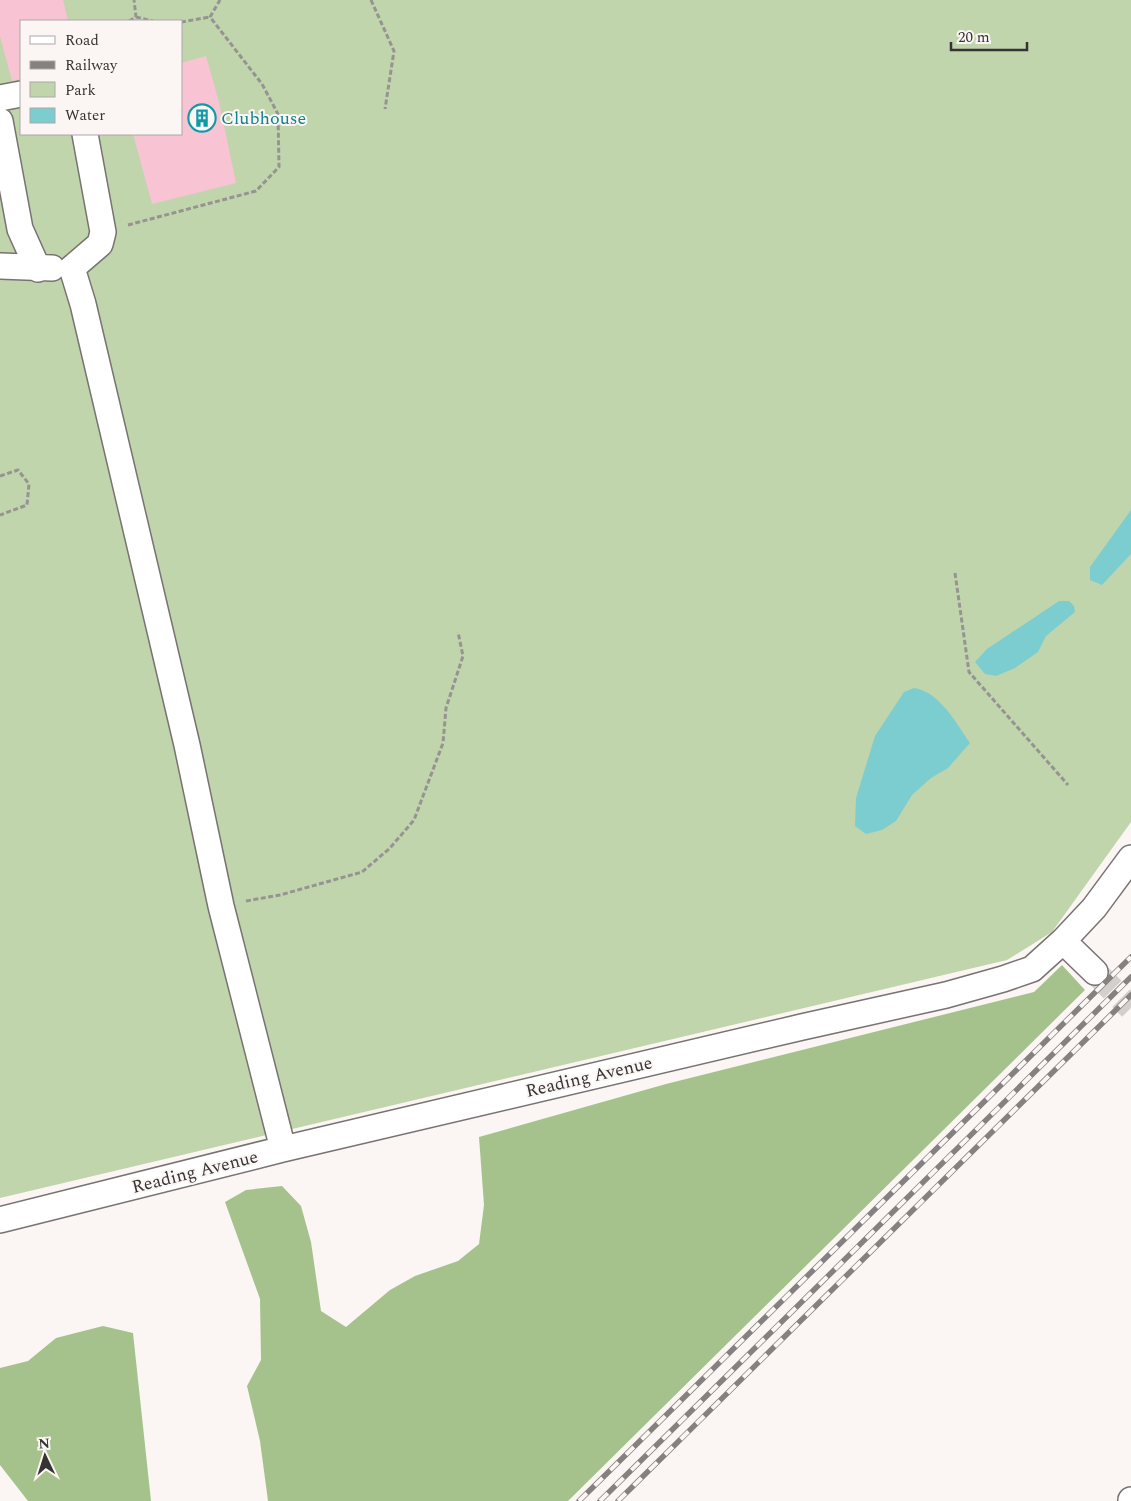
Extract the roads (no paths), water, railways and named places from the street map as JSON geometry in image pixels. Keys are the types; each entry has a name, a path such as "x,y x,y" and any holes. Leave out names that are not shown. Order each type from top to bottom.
{"street":[{"path":"0,98 20,94"},
{"path":"0,121 20,229 38,268"},
{"path":"0,266 72,268 100,244 103,232 85,135"},
{"path":"72,268 83,304 187,745 221,906 283,1149"},
{"name":"Reading Avenue","path":"0,1220 283,1149 946,995 1032,969 1063,941 1094,908 1131,858"},
{"path":"1063,941 1095,972"}],"water":[{"path":"1131,510 1131,554 1102,585 1090,580 1090,567"},
{"path":"1059,601 1069,601 1074,606 1075,612 1046,636 1038,652 1015,668 996,676 985,674 975,662 987,649"},
{"path":"914,688 932,695 953,718 970,743 948,768 931,778 912,795 896,821 882,830 866,834 855,826 856,798 875,736 904,692"}],"tunnel":[{"path":"1095,972 1131,1008"}],"railway":[{"path":"579,1501 1131,957"},
{"path":"600,1501 1131,977"},
{"path":"618,1501 1131,995"}],"place":[{"name":"Clubhouse","path":"202,118"}]}
